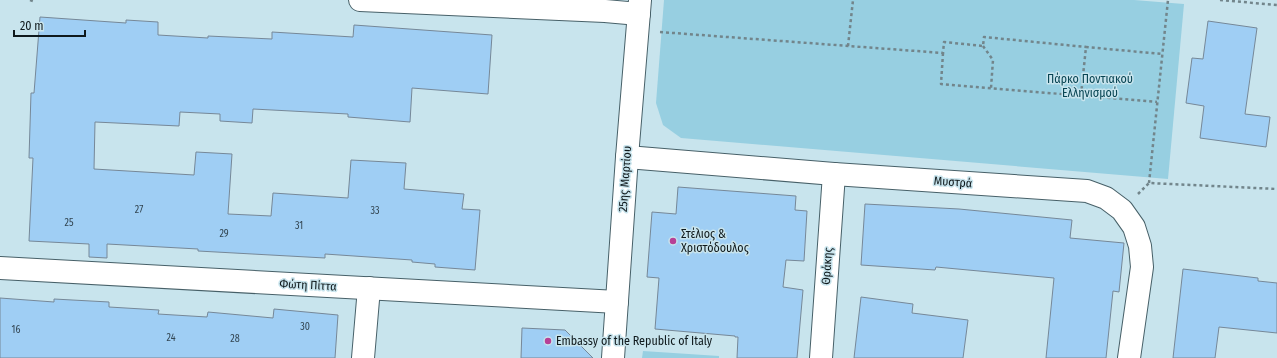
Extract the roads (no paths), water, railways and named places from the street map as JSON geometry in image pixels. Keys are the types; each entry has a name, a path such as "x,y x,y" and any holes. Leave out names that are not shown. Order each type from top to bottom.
{"street":[{"path":"360,0 605,11 639,7"},
{"name":"25ης Μαρτίου","path":"613,358 639,7"},
{"name":"Μυστρά","path":"627,157 834,174 1087,191 1106,198 1122,210 1134,227 1140,246 1142,266 1129,358"},
{"name":"Θράκης","path":"821,358 834,174"},
{"name":"Φώτη Πίττα","path":"0,268 617,302"},
{"path":"363,358 369,288"}],"place":[{"name":"Στέλιος & Χριστόδουλος","path":"673,241"},
{"name":"Embassy of the Republic of Italy","path":"548,341"}],"park label":[{"name":"Πάρκο Ποντιακού Ελληνισμού","path":"1090,86"}]}
